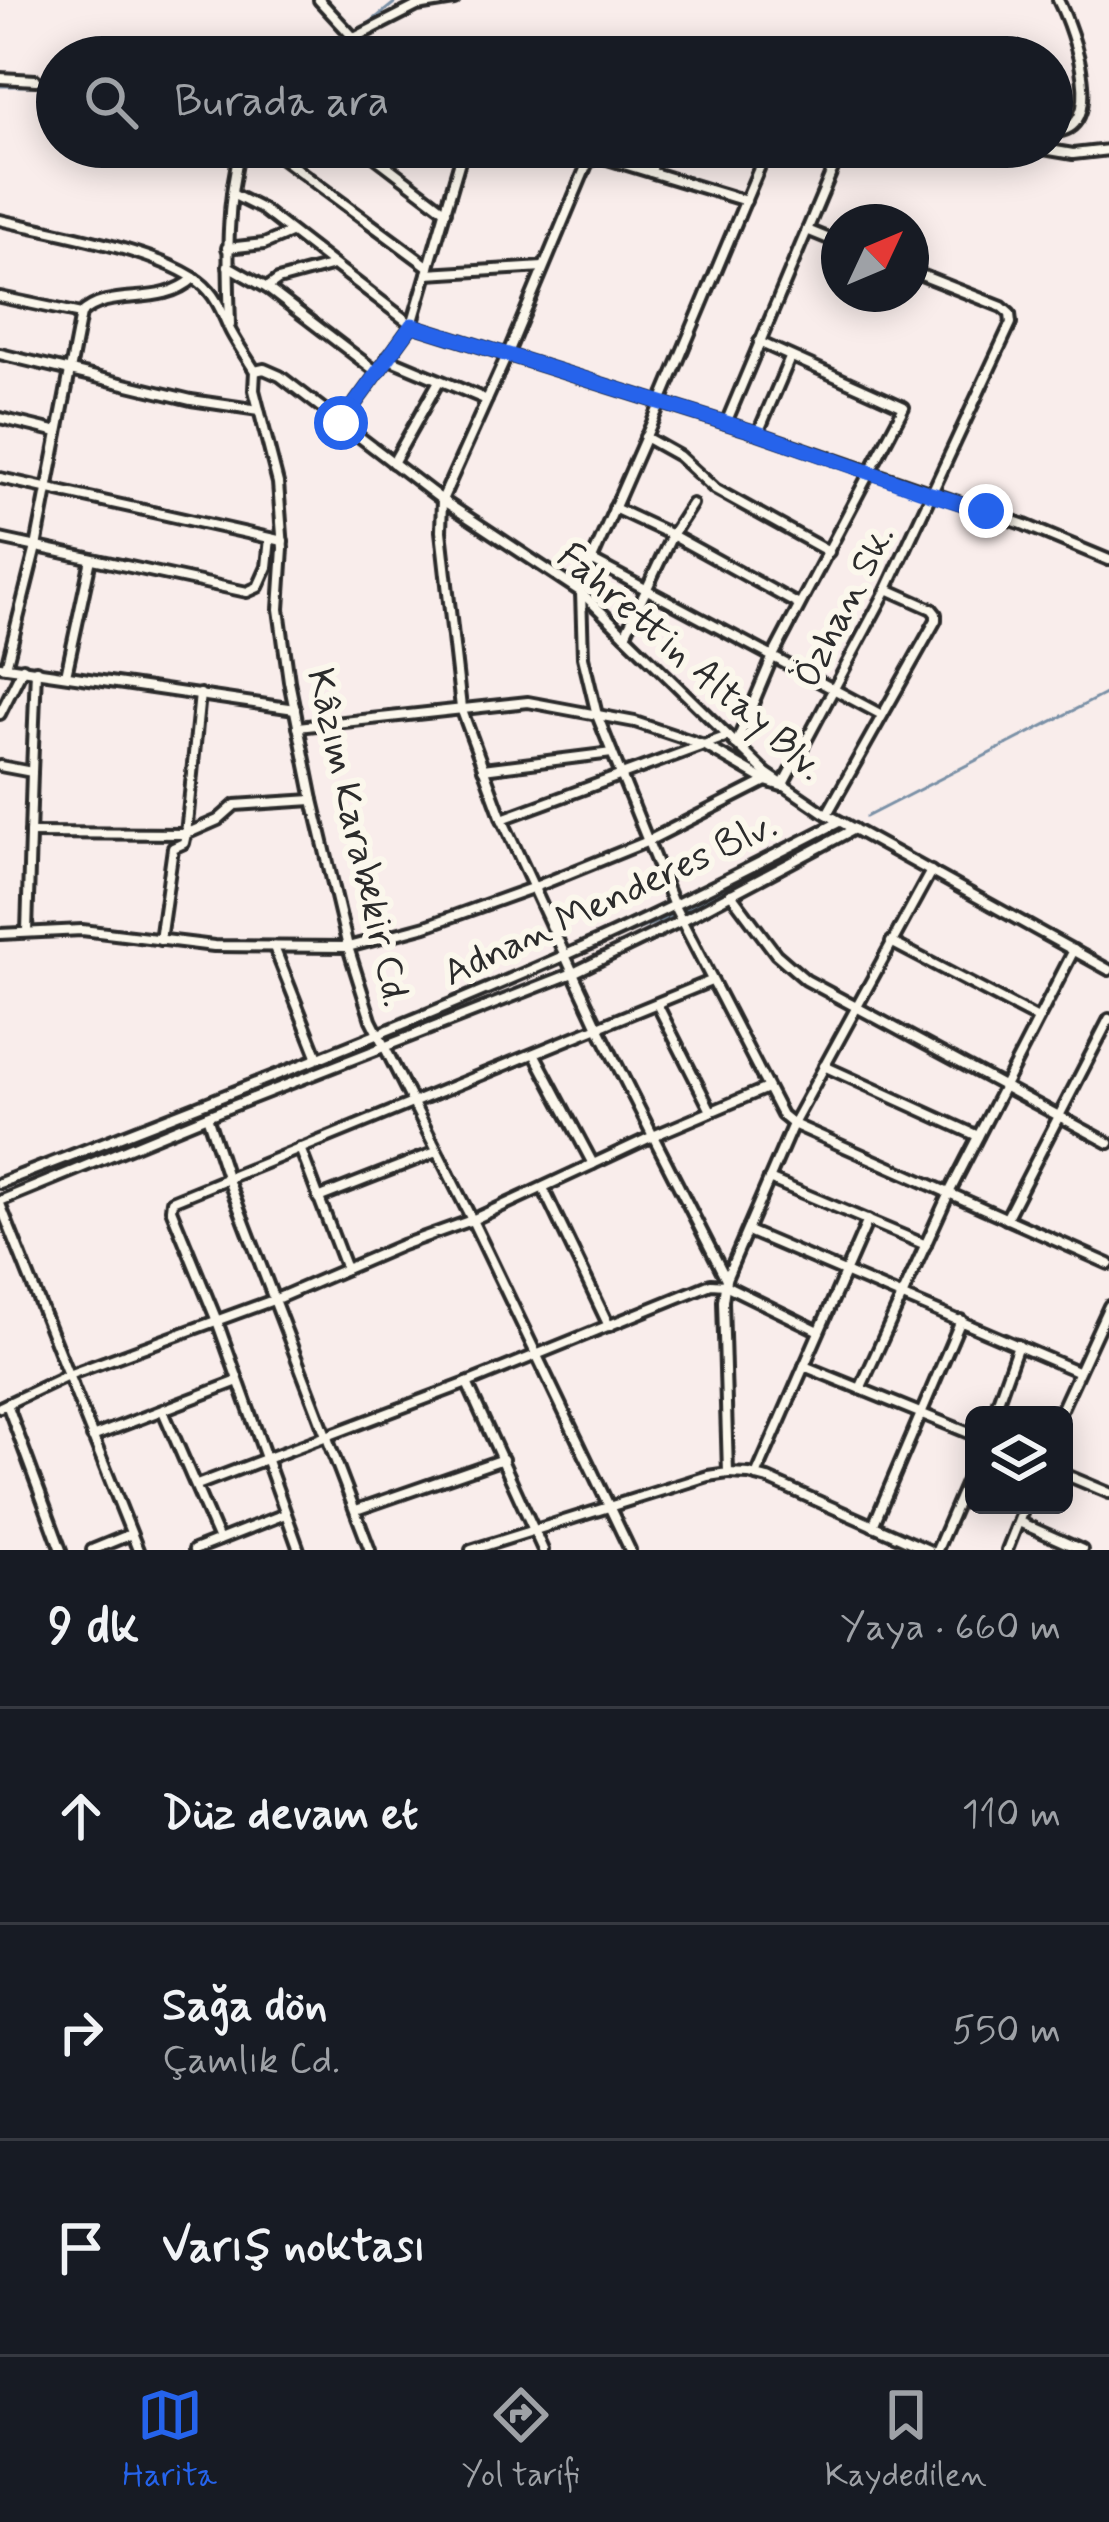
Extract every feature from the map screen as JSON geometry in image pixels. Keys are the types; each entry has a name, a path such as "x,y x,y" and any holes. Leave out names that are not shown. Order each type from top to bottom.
{"street":[{"path":"319,0 352,36"},
{"path":"358,36 417,5 454,0"},
{"path":"1058,0 1079,42 1088,97 1085,116 1073,128"},
{"path":"0,78 36,80"},
{"path":"1073,154 1106,147"},
{"path":"231,331 227,248 237,168"},
{"path":"294,168 428,271 543,267"},
{"path":"390,168 446,211"},
{"path":"341,423 412,325 458,168"},
{"path":"585,168 442,500 441,531 461,708 502,818 573,973 726,1282"},
{"path":"638,168 746,201"},
{"path":"651,172 652,168"},
{"path":"759,168 580,592 584,657 597,715 674,906 782,1115 793,1124 1109,1264"},
{"path":"726,423 833,168"},
{"path":"232,194 262,209 412,325 758,433 1025,525 1109,560"},
{"path":"0,220 146,255 194,278 208,288 255,371"},
{"path":"806,230 821,236"},
{"path":"227,248 264,244 290,233"},
{"path":"267,288 278,280 332,265"},
{"path":"228,266 267,288 377,372"},
{"path":"194,278 173,292 92,303 81,314 36,547 3,666 295,709"},
{"name":"Özhan Sk.","path":"782,786 887,589 1012,320 1002,307 929,278"},
{"path":"0,297 81,314"},
{"path":"736,744 773,656 904,407 759,342"},
{"path":"0,354 190,400 259,410"},
{"path":"388,358 487,400"},
{"path":"758,433 790,358"},
{"name":"Kâzım Karabekir Cd.","path":"255,371 254,390 278,483 283,541 279,609 298,727 347,947 376,1035 472,1220 631,1550"},
{"name":"Fahrettin Altay Blv.","path":"255,371 280,376 442,500 580,592 782,786 1109,970"},
{"path":"393,463 439,381"},
{"path":"0,418 58,432"},
{"path":"645,436 679,456 715,489 829,552"},
{"path":"0,478 283,541"},
{"path":"626,635 672,535 692,504"},
{"path":"614,508 800,605"},
{"path":"0,539 247,592 258,587 267,567 270,538"},
{"path":"67,675 91,559"},
{"path":"590,560 882,716"},
{"path":"827,814 937,616 887,589"},
{"path":"0,714 23,668"},
{"path":"26,931 36,670"},
{"path":"160,940 173,848 184,843 186,834 200,694"},
{"path":"298,727 528,702 635,722 704,746 782,786"},
{"path":"502,818 728,736"},
{"path":"484,770 611,753"},
{"path":"0,766 32,772"},
{"path":"0,934 82,930 160,940 347,947 426,926 535,887 646,842 766,781"},
{"path":"29,833 186,834 218,820 235,805 313,800"},
{"name":"Adnan Menderes Blv.","path":"0,1183 566,955 841,821"},
{"name":"Adnan Menderes Blv.","path":"0,1202 573,973 854,829"},
{"path":"728,1473 726,1282 793,1124 931,871"},
{"path":"731,894 788,967 806,980 1109,1143"},
{"path":"891,942 1038,1019"},
{"path":"274,947 318,1058"},
{"path":"860,1390 950,1193 1073,950"},
{"path":"299,1550 170,1206 175,1199 711,982"},
{"path":"657,1004 712,1111"},
{"path":"1006,1219 1109,1019"},
{"path":"1096,1046 1109,1053"},
{"path":"535,1054 592,1164"},
{"path":"824,1066 978,1136"},
{"path":"61,1550 4,1405 68,1375 217,1322 472,1220 767,1088"},
{"path":"207,1116 370,1550"},
{"path":"300,1148 346,1269"},
{"path":"318,1198 436,1152"},
{"path":"769,1179 926,1245"},
{"path":"543,1188 609,1326"},
{"path":"0,1202 138,1550"},
{"path":"755,1476 868,1220"},
{"path":"748,1231 1077,1371"},
{"path":"196,1485 711,1284 726,1282 819,1331"},
{"path":"1063,1406 1109,1306"},
{"path":"873,1526 961,1320"},
{"path":"996,1406 1018,1345"},
{"path":"803,1366 965,1432"},
{"path":"92,1437 238,1381"},
{"path":"467,1383 542,1550"},
{"path":"164,1411 219,1540"},
{"path":"356,1510 503,1459"},
{"path":"471,1550 728,1473 755,1476 933,1550 965,1483"},
{"path":"1073,1478 1109,1493"},
{"path":"194,1550 285,1514"},
{"path":"1007,1550 1021,1514"},
{"path":"1018,1522 1082,1550"},
{"path":"92,1550 131,1534"}],"waterway":[{"path":"361,30 398,0"},
{"path":"0,86 36,86"},
{"path":"866,817 1109,692"},
{"path":"681,912 823,837"},
{"path":"584,951 672,916"}],"route":[{"path":"341,423 412,325 758,433 986,511"}]}
